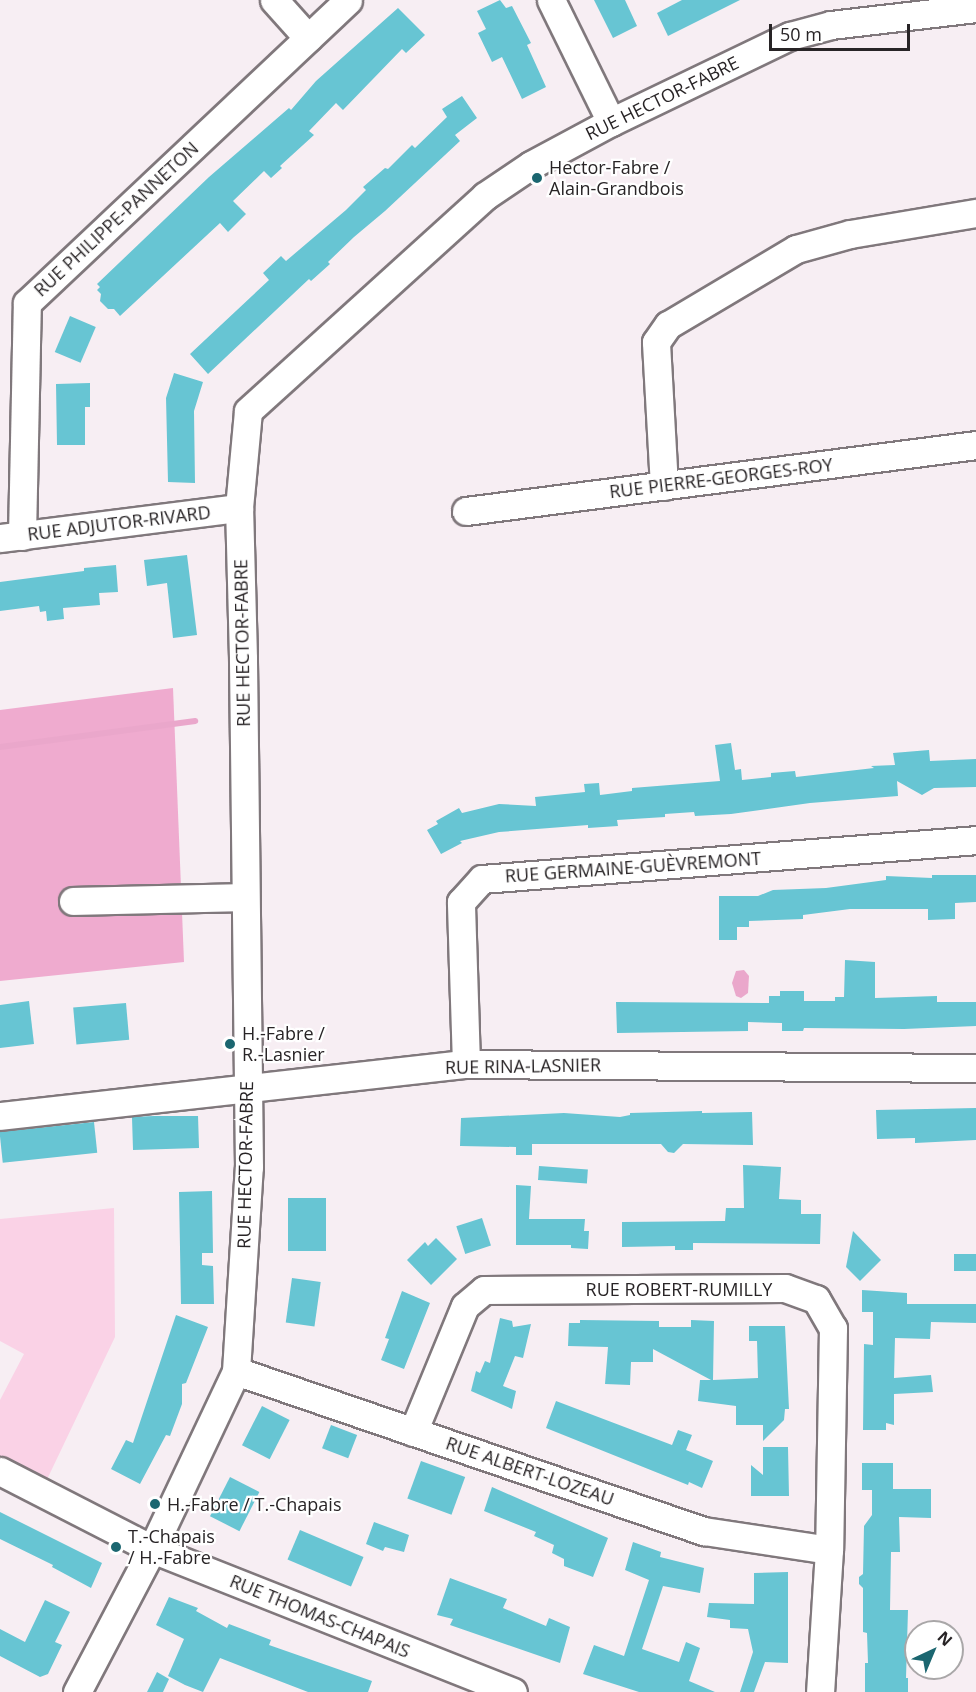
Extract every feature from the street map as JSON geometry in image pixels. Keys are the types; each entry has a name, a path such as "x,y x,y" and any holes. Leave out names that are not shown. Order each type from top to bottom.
{"street":[{"path":"274,0 308,38"},
{"name":"RUE PHILIPPE-PANNETON","path":"11,537 27,303 348,0"},
{"path":"551,0 611,122"},
{"name":"RUE HECTOR-FABRE","path":"76,1692 152,1549 236,1371 249,1167 239,508 248,411 484,196 531,165 611,122 790,36 831,25 976,8"},
{"path":"664,486 656,342 668,325 796,249 850,234 976,213"},
{"name":"RUE PIERRE-GEORGES-ROY","path":"466,511 976,445"},
{"name":"RUE ADJUTOR-RIVARD","path":"11,537 239,508"},
{"name":"RUE GERMAINE-GUÈVREMONT","path":"466,1064 460,902 482,879 976,840"},
{"path":"73,901 245,897"},
{"name":"RUE RINA-LASNIER","path":"0,1116 466,1064 976,1068"},
{"name":"RUE ROBERT-RUMILLY","path":"413,1432 465,1306 484,1290 785,1288 816,1299 833,1328 829,1550 820,1692"},
{"name":"RUE ALBERT-LOZEAU","path":"236,1371 704,1531 829,1550"},
{"name":"RUE THOMAS-CHAPAIS","path":"0,1471 152,1549 513,1692"}],"shaded area":[{"path":"173,688 184,962 0,981 0,710"},
{"path":"744,970 749,976 748,993 741,998 736,996 732,983 736,971"},
{"path":"114,1208 115,1337 41,1492 0,1471 0,1400 24,1354 0,1341 0,1219"}],"building":[{"path":"500,0 506,8 512,6 531,43 527,45 546,87 522,99 502,57 492,62 478,33 486,29 477,11"},
{"path":"594,0 625,0 637,26 613,38"},
{"path":"682,0 740,0 668,36 657,13"},
{"path":"398,8 425,35 406,53 402,49 343,110 336,103 309,131 314,135 280,166 282,168 271,178 264,171 233,201 246,214 228,232 220,223 120,316 114,309 108,309 100,301 101,294 97,290 100,287 97,284 209,177 289,108 291,110 316,81"},
{"path":"462,96 477,118 455,135 460,141 354,237 328,262 330,264 311,281 309,279 208,374 190,354 269,280 263,273 281,256 286,261 346,210 366,190 363,187 385,168 388,169 412,145 415,148 447,117 442,109"},
{"path":"70,316 96,327 81,363 55,352"},
{"path":"174,373 203,382 194,411 195,483 168,482 166,398"},
{"path":"90,383 90,407 85,407 85,445 57,445 56,384"},
{"path":"187,555 197,635 173,638 167,583 147,586 144,560"},
{"path":"116,565 118,592 99,593 100,605 63,608 64,619 47,621 46,611 40,612 39,606 0,611 0,582"},
{"path":"731,743 735,770 741,769 742,780 771,777 771,773 795,771 796,777 874,768 871,766 895,765 893,753 929,750 930,761 976,759 976,787 934,788 922,795 897,781 898,796 810,803 731,814 695,816 694,812 665,814 665,817 617,820 618,826 588,828 588,825 499,832 460,841 462,843 441,854 427,830 438,824 436,821 459,808 462,813 499,804 536,806 535,797 585,792 584,784 599,783 600,795 632,791 632,788 720,781 715,745"},
{"path":"932,875 976,875 976,902 955,903 955,919 928,920 928,909 850,909 803,915 803,919 749,921 749,927 737,927 737,940 719,940 719,896 758,896 773,890 826,888 886,880 886,876 932,878"},
{"path":"845,960 875,962 875,998 937,996 937,1002 976,1002 976,1026 904,1029 804,1028 803,1031 782,1031 782,1023 748,1022 748,1031 617,1033 616,1002 769,1003 769,996 780,996 780,991 804,991 804,1001 835,1001 835,997 844,997"},
{"path":"29,1001 34,1044 0,1048 0,1005"},
{"path":"126,1003 129,1040 76,1044 73,1008"},
{"path":"976,1108 976,1140 915,1143 915,1138 877,1139 876,1110"},
{"path":"702,1111 702,1113 752,1112 753,1145 683,1144 674,1153 668,1152 661,1144 532,1144 532,1155 516,1155 516,1147 460,1146 461,1118 564,1113 620,1117 630,1115 630,1113"},
{"path":"198,1116 199,1148 133,1150 132,1117"},
{"path":"94,1122 97,1153 3,1163 0,1132"},
{"path":"743,1165 781,1167 779,1199 801,1200 801,1214 821,1214 820,1244 693,1243 693,1250 675,1250 675,1246 622,1247 622,1222 725,1221 726,1208 744,1208"},
{"path":"539,1166 588,1169 587,1183 538,1180"},
{"path":"516,1185 531,1186 529,1219 585,1219 584,1231 589,1231 588,1249 571,1248 571,1245 516,1245"},
{"path":"212,1191 213,1253 202,1253 202,1265 213,1266 214,1304 181,1304 179,1192"},
{"path":"288,1198 326,1198 326,1251 288,1251"},
{"path":"482,1218 491,1246 465,1254 456,1226"},
{"path":"853,1231 881,1260 860,1281 846,1267"},
{"path":"436,1238 457,1259 431,1285 407,1260 425,1242 428,1246"},
{"path":"954,1254 976,1254 976,1271 954,1271"},
{"path":"292,1278 321,1282 314,1327 286,1323"},
{"path":"862,1290 907,1293 907,1304 976,1304 976,1323 931,1322 930,1339 895,1338 894,1378 931,1375 933,1392 894,1394 894,1425 886,1423 886,1430 863,1430 864,1344 873,1345 873,1312 862,1312"},
{"path":"402,1291 430,1303 404,1369 381,1360 389,1339 385,1338"},
{"path":"176,1315 208,1327 186,1383 182,1384 182,1404 170,1436 166,1435 140,1484 111,1469 126,1440 133,1443"},
{"path":"500,1318 512,1321 513,1327 531,1324 523,1358 515,1356 503,1386 516,1391 512,1409 471,1391 476,1371 480,1373 485,1361 490,1363"},
{"path":"580,1320 659,1321 659,1327 691,1327 691,1320 714,1321 713,1380 758,1378 757,1341 749,1341 749,1326 785,1326 789,1409 785,1409 784,1420 763,1441 763,1425 736,1425 736,1406 698,1401 700,1380 711,1380 653,1349 653,1362 631,1362 630,1385 605,1384 608,1347 568,1346 569,1323 580,1323"},
{"path":"556,1401 672,1445 678,1430 692,1435 686,1450 713,1461 702,1488 689,1482 688,1485 546,1428"},
{"path":"262,1406 290,1420 270,1459 242,1445"},
{"path":"331,1425 357,1435 348,1458 322,1448"},
{"path":"763,1447 788,1447 789,1496 751,1496 751,1465 763,1475"},
{"path":"421,1461 465,1477 451,1515 407,1499"},
{"path":"862,1463 893,1463 893,1489 931,1489 931,1518 899,1517 900,1552 891,1552 890,1610 908,1610 908,1620 904,1620 904,1680 908,1680 908,1692 865,1692 865,1663 868,1663 867,1633 863,1632 863,1588 859,1584 859,1577 863,1574 864,1526 872,1515 872,1490 862,1490"},
{"path":"230,1477 259,1492 239,1531 210,1516"},
{"path":"492,1487 608,1538 593,1577 564,1566 564,1559 552,1553 554,1545 534,1536 536,1532 484,1511"},
{"path":"0,1512 102,1563 91,1588 52,1567 53,1565 0,1539"},
{"path":"374,1522 409,1535 404,1552 385,1547 383,1551 366,1544"},
{"path":"300,1530 364,1557 351,1586 287,1559"},
{"path":"633,1542 661,1552 660,1557 704,1568 700,1593 663,1586 642,1649 679,1662 686,1642 700,1648 689,1681 715,1692 639,1692 583,1674 594,1645 624,1656 649,1580 625,1570"},
{"path":"788,1572 788,1663 765,1662 754,1692 740,1692 753,1652 748,1629 730,1628 730,1620 707,1617 709,1603 754,1604 754,1573"},
{"path":"450,1578 507,1599 503,1608 546,1626 549,1618 570,1627 560,1663 450,1625 453,1619 437,1615"},
{"path":"169,1597 198,1608 196,1611 227,1628 229,1624 271,1640 269,1645 372,1681 368,1692 308,1692 220,1658 203,1692 185,1685 168,1676 184,1639 156,1625"},
{"path":"45,1600 70,1612 55,1642 62,1645 48,1674 40,1677 0,1656 0,1629 25,1642"},
{"path":"157,1672 169,1679 163,1692 147,1692"}],"waterway":[{"path":"0,747 195,721"}],"place":[{"name":"Hector-Fabre / Alain-Grandbois","path":"537,178"},
{"name":"H.-Fabre / R.-Lasnier","path":"230,1044"},
{"name":"H.-Fabre / T.-Chapais","path":"155,1504"},
{"name":"T.-Chapais / H.-Fabre","path":"116,1547"}]}
